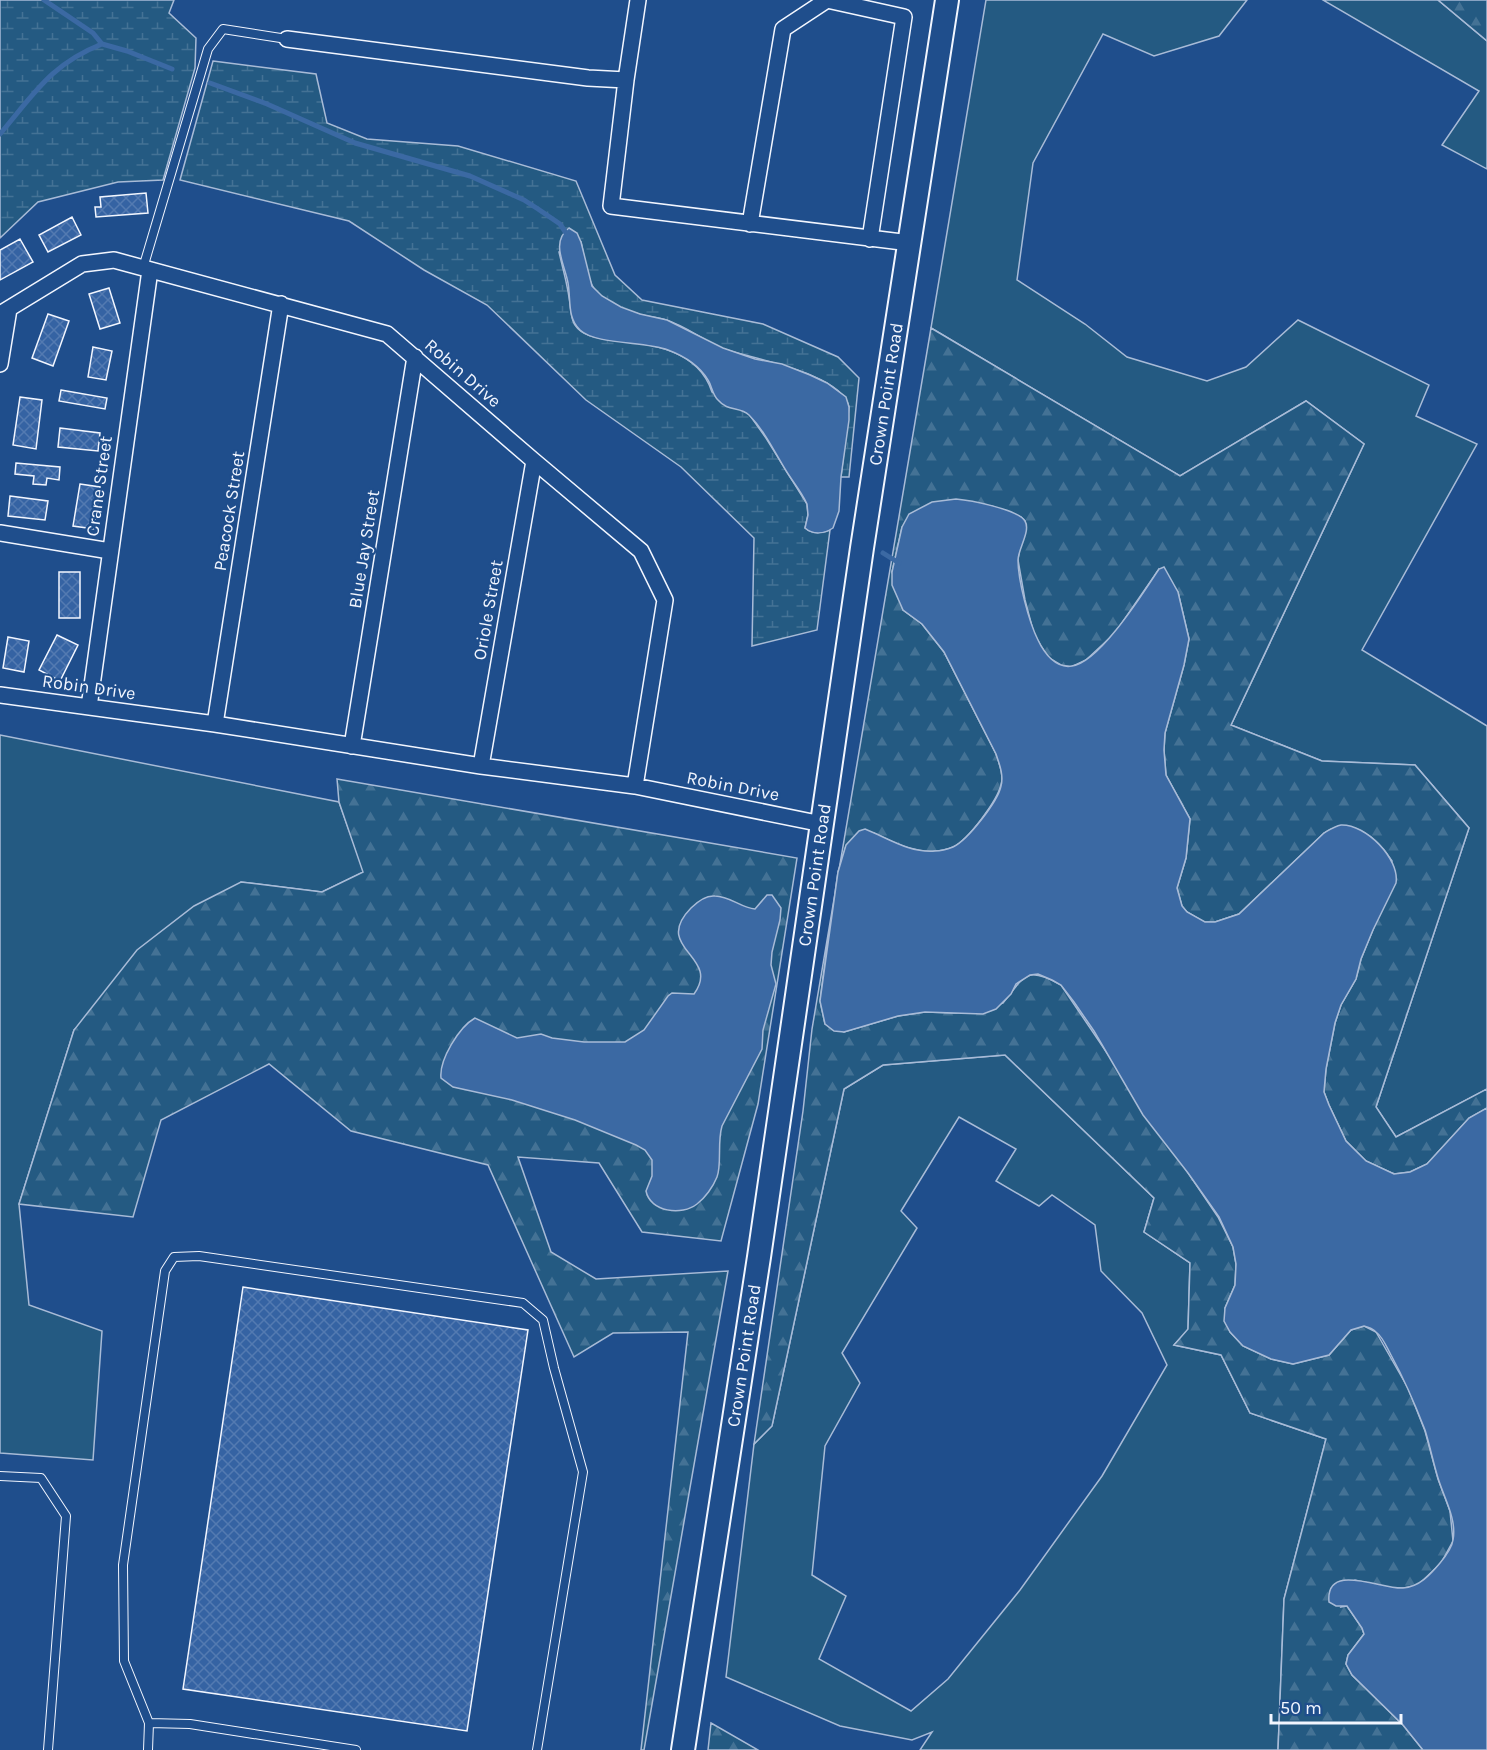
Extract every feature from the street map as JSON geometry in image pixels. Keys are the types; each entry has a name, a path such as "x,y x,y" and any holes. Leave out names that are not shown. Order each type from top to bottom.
{"main road":[{"name":"Crown Point Road","path":"683,1750 759,1257 862,548 947,0"}],"street":[{"path":"638,0 611,206 910,243"},
{"path":"750,224 783,29 827,0 904,17 870,239"},
{"path":"287,39 588,78 626,80"},
{"name":"Robin Drive","path":"5,311 82,264 114,260 387,334 641,551 664,600 635,786"},
{"name":"Crane Street","path":"89,707 147,269"},
{"name":"Peacock Street","path":"215,724 281,304"},
{"path":"0,364 5,311"},
{"name":"Blue Jay Street","path":"352,746 415,357"},
{"name":"Oriole Street","path":"481,766 534,461"},
{"path":"0,533 110,551"},
{"name":"Robin Drive","path":"0,694 215,724 481,766 635,786 822,824"}],"lane":[{"path":"147,269 208,49 223,29 287,39"},
{"path":"148,1750 149,1723 124,1661 123,1565 165,1271 174,1257 199,1256 523,1303 543,1320 583,1472 537,1750"},
{"path":"0,1476 41,1478 66,1516 48,1750"},
{"path":"149,1723 190,1724 356,1750"}],"green space":[{"path":"0,0 174,0 169,13 196,38 195,68 163,180 118,182 38,202 0,238"},
{"path":"986,0 1247,0 1219,36 1154,56 1103,34 1033,163 1017,280 1085,324 1127,357 1207,381 1246,367 1298,320 1429,385 1416,416 1477,444 1362,650 1487,726 1487,1089 1396,1137 1376,1107 1469,828 1415,765 1322,761 1231,725 1364,444 1306,401 1180,476 931,328"},
{"path":"1323,0 1438,0 1487,41 1487,169 1442,145 1479,91"},
{"path":"1438,0 1487,0 1487,41"},
{"path":"213,61 316,74 327,123 367,139 458,146 576,181 615,275 642,300 763,324 838,357 859,378 849,477 841,477 849,407 843,395 814,376 724,349 673,323 616,305 604,298 592,286 581,242 559,252 572,318 578,329 597,338 642,344 671,351 696,366 712,392 749,414 766,438 807,504 808,515 805,528 817,532 830,530 817,630 752,646 754,538 681,467 586,400 487,305 424,270 349,221 180,180"},
{"path":"931,328 1180,476 1306,401 1364,444 1231,725 1322,761 1415,765 1469,828 1376,1107 1396,1137 1487,1089 1487,1108 1469,1118 1427,1164 1410,1172 1394,1174 1366,1161 1346,1141 1324,1092 1326,1069 1335,1023 1341,1005 1356,979 1361,959 1379,915 1392,861 1371,837 1353,828 1334,828 1324,833 1239,914 1215,922 1204,922 1187,912 1182,906 1177,888 1186,858 1190,819 1166,775 1164,750 1165,733 1189,639 1178,592 1159,569 1115,633 1086,660 1071,667 1061,665 1049,658 1034,634 1025,600 1018,560 1026,529 1025,521 1021,517 992,506 902,527 892,572 903,610 922,624 944,652 996,754 1001,769 1001,785 988,810 974,829 953,847 937,851 919,850 903,846 874,833 846,846 839,867"},
{"path":"0,735 339,802 364,872 322,892 241,882 74,1030 19,1204 29,1305 102,1331 93,1460 0,1453"},
{"path":"337,779 797,858 758,1104 721,1241 642,1232 599,1163 518,1157 551,1252 596,1279 728,1271 644,1750 641,1750 688,1332 613,1333 574,1357 488,1165 351,1131 269,1064 161,1120 133,1217 19,1204 74,1030 137,950 194,906 241,882 322,892 363,872 339,802"},
{"path":"835,896 820,1001 825,1024 844,1032 898,1016 925,1012 956,1013 1003,1003 1022,980 1033,975 1061,985 1218,1217 1233,1247 1236,1264 1235,1285 1225,1308 1230,1332 1243,1346 1271,1359 1293,1364 1329,1355 1351,1330 1364,1326 1376,1332 1408,1388 1425,1431 1438,1479 1450,1511 1453,1541 1441,1563 1418,1585 1392,1588 1355,1580 1341,1607 1347,1606 1364,1634 1348,1655 1346,1664 1352,1675 1403,1725 1423,1750 1278,1750 1284,1599 1326,1439 1250,1413 1221,1355 1174,1345 1188,1329 1190,1263 1144,1232 1154,1198 1005,1055 883,1065 844,1089 772,1426 754,1444 803,1111 812,1029"},
{"path":"1005,1055 1154,1198 1144,1232 1190,1263 1188,1330 1174,1345 1221,1355 1250,1413 1326,1439 1284,1599 1278,1750 920,1750 932,1732 912,1740 840,1726 726,1677 754,1444 772,1426 844,1089 883,1065","holes":["959,1117 1016,1149 996,1181 1039,1206 1052,1195 1095,1225 1101,1271 1142,1313 1167,1365 1102,1476 1020,1590 948,1679 911,1711 819,1659 846,1596 812,1575 825,1446 860,1383 842,1353 917,1228 901,1211"]},
{"path":"711,1723 758,1750 708,1750"}],"shaded area":[{"path":"569,228 577,233 592,286 602,296 621,307 667,320 723,348 755,359 782,364 810,375 827,383 846,397 849,420 839,511 833,528 819,533 805,528 808,515 807,504 764,434 745,412 726,406 718,400 708,380 696,365 668,350 609,341 587,335 580,330 571,314 568,283 560,254 560,240"},
{"path":"956,499 1003,509 1025,521 1026,530 1018,560 1020,579 1031,623 1047,655 1056,663 1072,666 1083,662 1095,653 1120,625 1159,569 1164,567 1178,592 1189,639 1165,733 1164,750 1166,775 1190,819 1186,858 1177,888 1182,906 1187,912 1205,922 1215,922 1239,914 1324,833 1341,825 1361,830 1379,845 1393,864 1396,883 1373,930 1361,959 1356,979 1341,1005 1335,1023 1324,1092 1346,1141 1366,1161 1394,1174 1410,1172 1427,1164 1469,1118 1487,1108 1487,1750 1423,1750 1403,1725 1352,1675 1346,1664 1348,1655 1364,1634 1347,1606 1336,1606 1329,1602 1330,1590 1336,1583 1345,1580 1403,1588 1414,1585 1424,1580 1436,1567 1452,1543 1454,1532 1452,1516 1438,1478 1425,1430 1405,1382 1385,1343 1375,1331 1364,1326 1351,1330 1329,1355 1293,1364 1271,1359 1243,1346 1230,1332 1224,1321 1225,1308 1235,1285 1236,1264 1233,1247 1219,1217 1143,1115 1094,1031 1061,985 1038,974 1030,975 1016,984 1011,994 996,1009 983,1014 925,1012 898,1016 844,1032 834,1031 825,1024 820,1001 838,872 846,845 859,831 865,829 916,850 937,851 953,847 966,837 982,819 999,793 1002,782 1002,773 996,754 944,652 922,624 903,610 892,585 892,572 902,527 909,514 932,502"},
{"path":"767,895 772,895 781,908 771,965 776,984 763,1030 762,1049 722,1126 719,1166 715,1181 703,1199 691,1208 675,1211 660,1208 654,1204 646,1191 652,1176 652,1160 645,1150 636,1145 575,1120 512,1100 453,1087 441,1078 443,1062 451,1045 469,1022 475,1018 517,1038 541,1034 552,1038 584,1042 625,1042 644,1030 672,993 694,994 700,981 700,970 682,943 679,933 681,922 691,908 702,899 712,896 726,898 755,909"}],"building":[{"path":"146,193 148,213 96,217 95,207 101,207 100,197"},
{"path":"72,217 81,235 48,252 39,235"},
{"path":"20,239 33,262 0,280 0,250"},
{"path":"109,288 120,323 100,329 89,294"},
{"path":"48,314 69,321 53,366 32,358"},
{"path":"93,347 112,351 106,380 88,377"},
{"path":"61,390 107,398 105,409 59,401"},
{"path":"20,397 42,400 36,449 13,445"},
{"path":"60,428 100,433 98,451 58,447"},
{"path":"16,463 60,467 59,480 47,478 46,485 33,484 34,476 15,474"},
{"path":"80,484 100,487 94,529 73,526"},
{"path":"10,496 48,501 45,520 8,516"},
{"path":"59,572 80,572 80,618 59,618"},
{"path":"57,635 78,645 60,681 39,670"},
{"path":"8,637 29,641 24,672 3,668"},
{"path":"243,1287 528,1330 467,1731 183,1689"}],"waterway":[{"path":"44,0 93,33 102,44 127,51 172,69"},
{"path":"0,134 34,93 56,71 84,52 102,44"},
{"path":"210,83 267,104 355,143 470,176 524,200 560,224 568,236"},
{"path":"883,553 899,563"}]}
